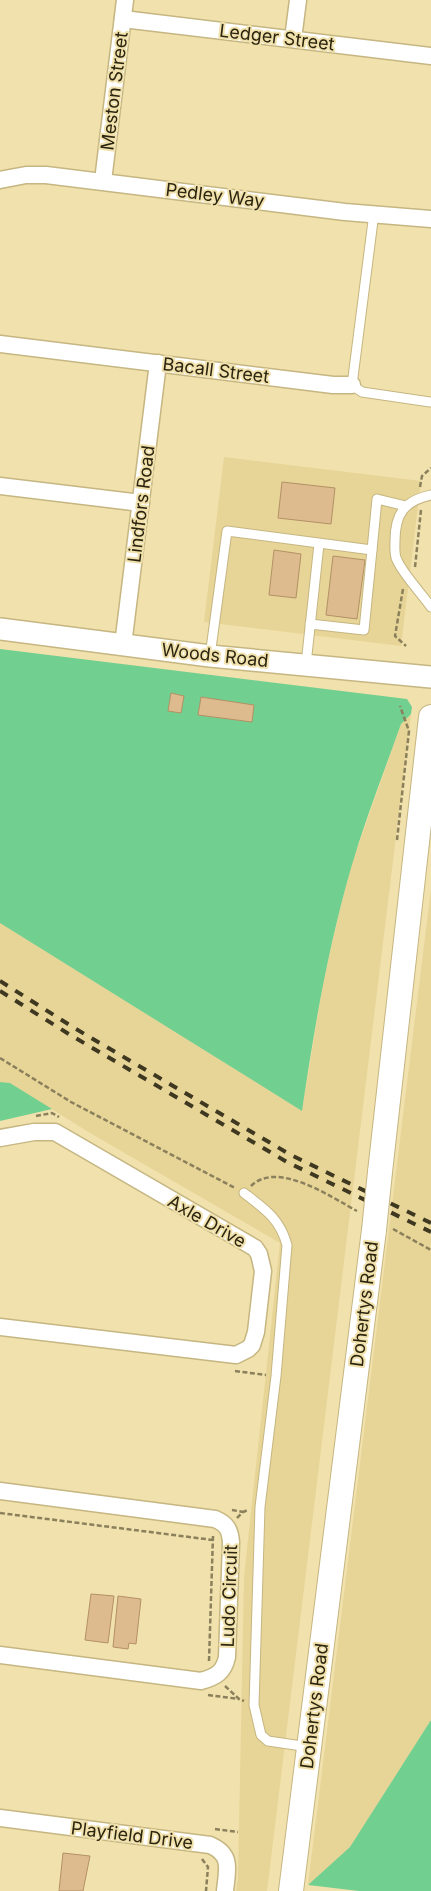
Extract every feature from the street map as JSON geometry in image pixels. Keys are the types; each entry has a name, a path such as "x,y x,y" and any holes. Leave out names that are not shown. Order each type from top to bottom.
{"main road":[{"name":"Dohertys Road","path":"291,1891 380,1172 431,717"}],"street":[{"name":"Meston Street","path":"103,181 125,0"},
{"path":"293,39 298,0"},
{"name":"Ledger Street","path":"123,19 431,56"},
{"name":"Pedley Way","path":"0,180 26,174 46,175 345,212 431,219"},
{"name":"Bacall Street","path":"0,344 333,385 352,385"},
{"name":"Lindfors Road","path":"123,645 158,363"},
{"path":"0,486 141,503"},
{"name":"Woods Road","path":"0,629 210,656 431,677"},
{"name":"Axle Drive","path":"0,1138 34,1132 55,1132 254,1248 263,1263 263,1271 255,1339 248,1350 236,1355 0,1327"},
{"name":"Ludo Circuit","path":"0,1491 215,1519 226,1525 229,1529 231,1542 227,1657 225,1666 220,1673 212,1674"},
{"path":"0,1655 201,1681 212,1674"},
{"name":"Playfield Drive","path":"0,1818 210,1845 219,1849 227,1860 225,1891"}],"lane":[{"path":"352,385 374,213"},
{"name":"Bacall Street","path":"352,385 362,392 430,402"},
{"path":"431,495 421,497 406,506 398,516 395,538 396,559 431,607"},
{"path":"310,624 364,630 377,499 406,506"},
{"path":"210,656 227,531 372,550"},
{"path":"306,664 319,544"},
{"path":"244,1193 276,1220 283,1230 287,1245 276,1376 260,1507 254,1705 260,1735 268,1741 309,1747"}],"path":[{"path":"406,646 395,636 403,586 415,567 422,506 422,476 431,468"},
{"path":"397,834 409,731 400,706"},
{"path":"0,1058 71,1102 244,1193 257,1180 276,1176 300,1182 373,1223 431,1250"},
{"path":"229,1529 243,1512 260,1507"},
{"path":"0,1513 213,1540"},
{"path":"215,1519 213,1540 212,1674 239,1699 254,1705"},
{"path":"201,1859 208,1867 206,1891"}],"shaded area":[{"path":"224,457 421,481 401,646 204,622"},
{"path":"411,714 267,1891 236,1891 238,1877 244,1577 280,1243 90,1133 10,1083 0,1082 0,923 302,1111 323,984 351,866 401,724"},
{"path":"431,889 431,1720 350,1847 308,1885"}],"green space":[{"path":"0,649 407,699 412,707 411,714 401,724 362,832 335,928 311,1050 302,1111 0,923"},
{"path":"0,1082 10,1083 52,1109 0,1121"},
{"path":"431,1720 431,1891 359,1891 308,1885 350,1847"}],"building":[{"path":"282,482 335,488 331,524 278,518"},
{"path":"274,550 301,554 296,598 269,595"},
{"path":"333,556 365,560 357,619 326,615"},
{"path":"171,693 184,696 181,713 168,711"},
{"path":"201,697 254,705 252,722 198,715"},
{"path":"91,1594 114,1596 108,1643 85,1640"},
{"path":"118,1596 141,1599 136,1644 129,1643 128,1649 113,1647"},
{"path":"63,1853 90,1856 83,1891 59,1891"}],"railway":[{"path":"0,981 76,1029 291,1155 431,1223"},
{"path":"0,991 72,1036 287,1162 431,1232"}]}
